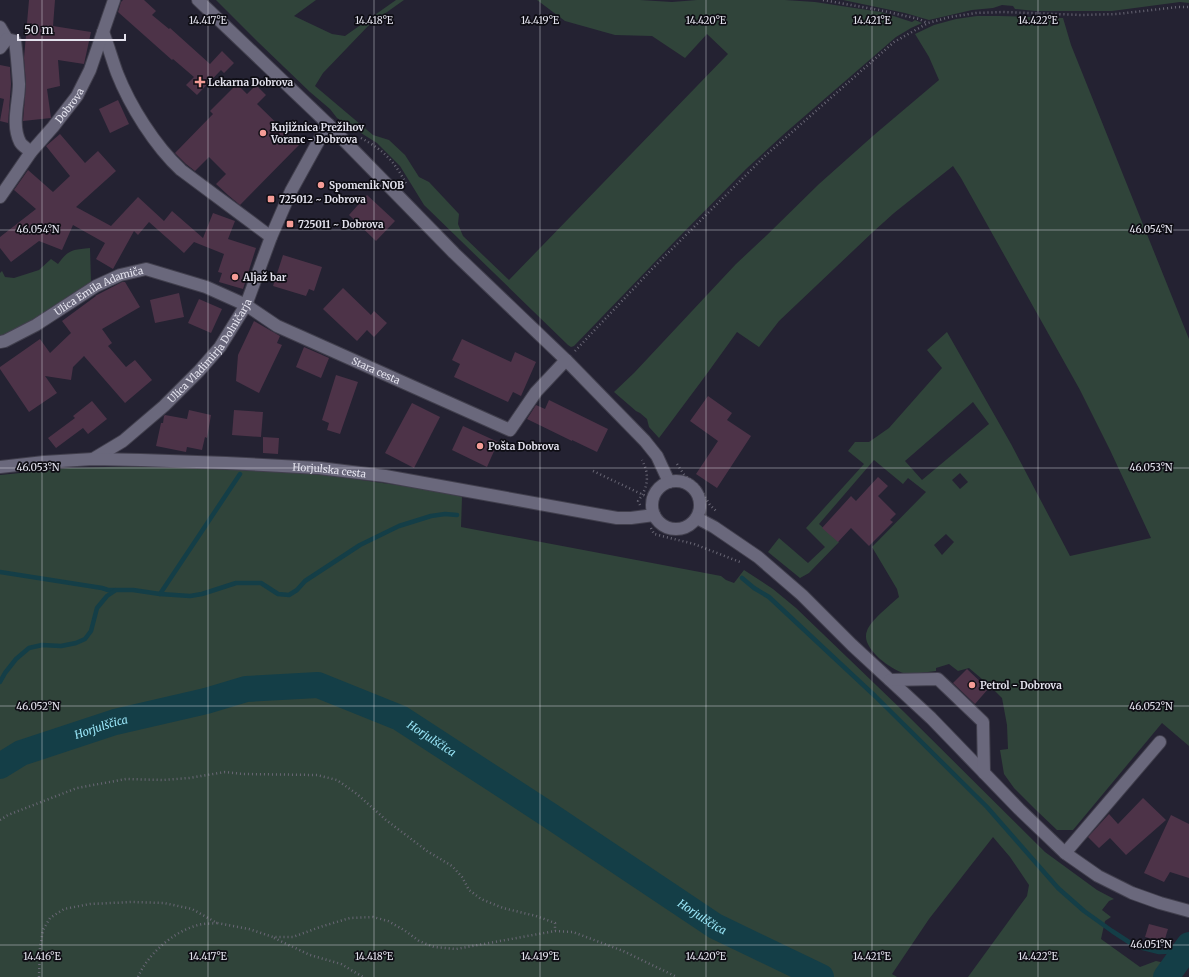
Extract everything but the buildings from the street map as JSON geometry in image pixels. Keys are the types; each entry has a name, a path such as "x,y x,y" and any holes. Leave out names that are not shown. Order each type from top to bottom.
{"street":[{"name":"Dobrova","path":"0,198 31,152 77,96 90,70 114,0"},
{"path":"198,0 328,124 454,253 566,360 645,441 657,456 669,482"},
{"path":"0,27 3,43 15,41 19,85 16,104 16,127 20,143 31,152"},
{"path":"103,32 117,73 129,97 146,126 169,158 182,170 271,237"},
{"name":"Ulica Vladimirja Dolničarja","path":"93,459 123,441 164,406 199,371 220,347 246,305 290,191 328,124"},
{"name":"Ulica Emila Adamiča","path":"0,342 5,341 36,325 96,286 120,275 146,269 206,287 246,305"},
{"name":"Stara cesta","path":"246,305 277,326 510,430 536,392 566,360"},
{"name":"Horjulska cesta","path":"0,467 44,462 93,459 210,462 319,468 385,476 617,518 654,515"},
{"path":"678,481 686,483 693,487 698,494 700,510 697,518 691,524 683,528 675,529 666,527 659,522 654,515 652,499 656,491 662,485 669,482 678,481"},
{"path":"697,518 714,527 758,557 802,595 852,645 931,718 1040,830 1065,853 1098,876 1132,893 1160,903 1187,910"},
{"path":"890,680 938,679 983,722 984,773"},
{"path":"1065,853 1160,742"}],"path":[{"path":"823,0 879,10 919,19 928,23"},
{"path":"566,360 658,263 765,156 894,42 928,23 950,17 976,13 1003,12 1082,15 1117,14 1189,7"},
{"path":"593,471 652,499"},
{"path":"0,820 8,815 77,788 126,780 189,778 226,772 243,774 317,775 338,780 427,852 452,866 462,876 469,890 480,899 503,908 536,916 555,923 555,931"},
{"path":"39,977 40,948 43,930 50,918 64,909 90,904 132,902 164,903 192,909 217,923"},
{"path":"273,937 293,937 350,918 373,917 388,921 419,941 434,947 456,949 555,931 573,932 623,951 677,977"},
{"path":"138,977 142,967 160,947 180,931 197,925 217,923 249,929 273,937 310,955 341,964 363,977"}],"green space":[{"path":"216,0 316,0 294,16 332,34 345,36 396,0 404,0 370,24 323,73 315,86 373,135 389,140 405,155 419,177 429,182 459,214 458,224 463,236 509,280 728,54 707,34 685,58 652,36 615,35 565,21 537,0 640,0 672,2 697,0 785,0 815,2 881,12 912,22 915,20 922,23 896,37 746,169 574,346 571,347 424,205 400,166 377,143 337,118 330,109 310,92"},
{"path":"843,0 1189,0 1189,3 1180,2 1112,11 1035,11 1015,9 1013,6 1002,5 929,20 905,13"},
{"path":"977,16 1063,18 1071,45 1189,339 1189,746 1162,723 1073,830 1057,830 1014,788 1004,774 1000,750 1008,749 1007,725 1002,698 989,685 969,668 958,671 949,664 936,668 936,671 918,674 905,674 890,667 877,656 868,644 866,637 869,627 881,613 899,597 897,589 872,547 926,492 908,478 903,484 874,460 819,524 839,542 809,573 800,578 768,552 779,538 808,563 825,547 806,528 864,464 848,451 855,442 869,442 889,428 942,368 927,350 947,332 1011,444 1070,556 1151,538 1080,390 953,166 874,231 779,321 759,347 737,332 659,438 649,427 647,419 614,392 634,373 736,264 819,184 939,80 929,57 915,34 934,25 956,19","holes":["973,402 989,424 922,480 905,461","960,473 968,482 960,489 952,480","946,534 954,542 942,555 934,545"]},
{"path":"90,248 91,283 67,297 23,327 0,338 0,273 2,271 5,277 14,278 39,270 51,259 58,264 65,255 71,251"},
{"path":"144,466 243,469 326,475 439,491 462,497 461,527 721,576 734,583 744,570 773,589 796,608 903,711 1045,852 1097,890 1114,899 1109,901 1102,910 1111,917 1105,921 1101,939 1140,967 1156,961 1165,963 1173,973 1173,977 968,977 1027,896 1029,885 1010,857 993,837 929,919 892,974 897,977 0,977 0,475 70,468"}],"waterway":[{"path":"160,594 240,474"},
{"path":"0,682 16,659 29,648 42,645 61,646 76,643 85,639 91,631 97,608 107,596 116,590 133,590 190,596 202,594 236,583 261,583 278,594 289,595 297,590 305,581 360,545 399,526 431,516 445,514 457,515"},
{"path":"0,572 115,590"},
{"path":"742,578 754,588 769,597 875,696 987,807 1058,888 1084,911 1135,946 1159,952 1184,951"},
{"name":"Horjulščica","path":"0,766 21,753 115,722 206,701 246,689 318,685 400,718 715,926 821,977"},
{"name":"Horjulščica","path":"1166,977 1189,945"}],"place":[{"name":"Lekarna Dobrova","path":"200,82"},
{"name":"Knjižnica Prežihov Voranc - Dobrova","path":"263,133"},
{"name":"Spomenik NOB","path":"321,185"},
{"name":"725012 ~ Dobrova","path":"271,199"},
{"name":"725011 ~ Dobrova","path":"290,224"},
{"name":"Aljaž bar","path":"235,277"},
{"name":"Pošta Dobrova","path":"480,446"},
{"name":"Petrol - Dobrova","path":"972,685"}]}
